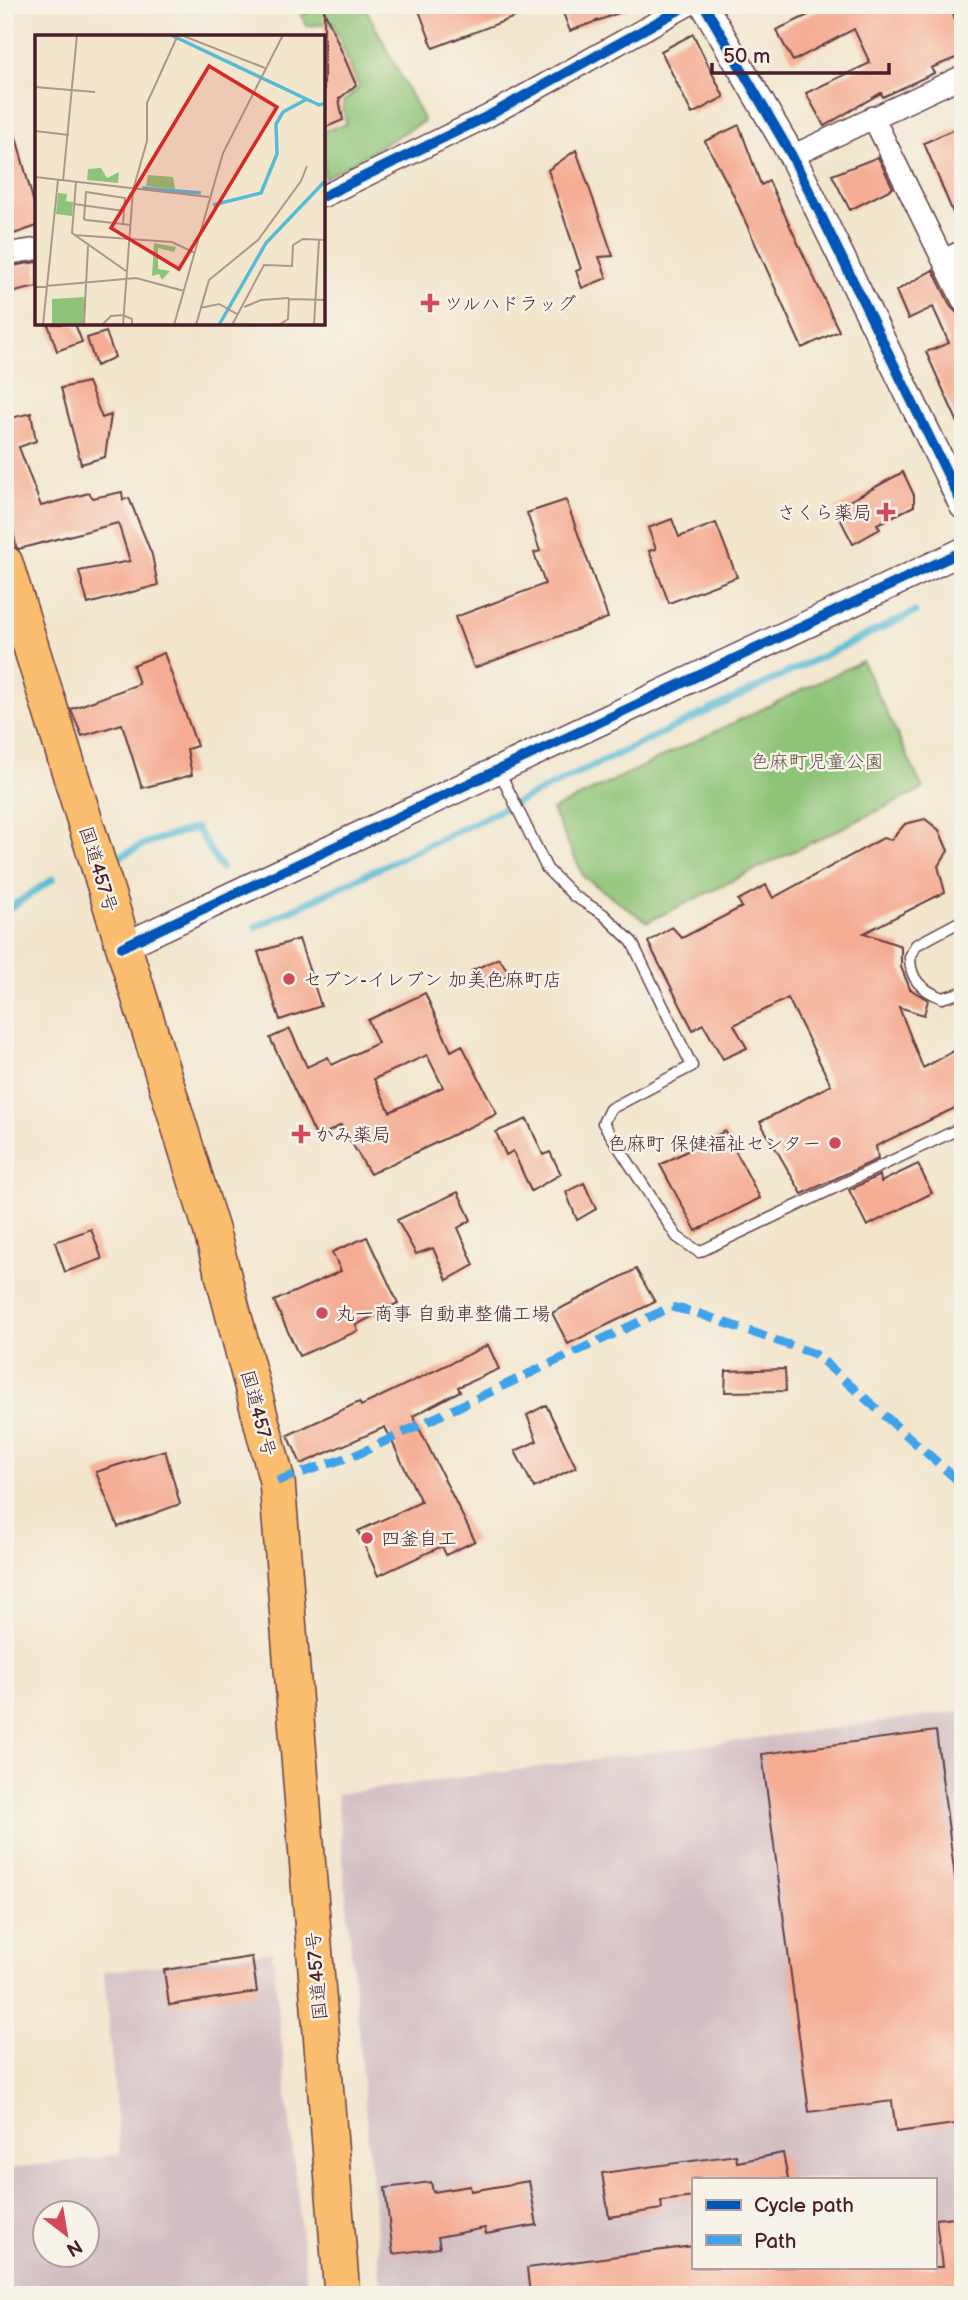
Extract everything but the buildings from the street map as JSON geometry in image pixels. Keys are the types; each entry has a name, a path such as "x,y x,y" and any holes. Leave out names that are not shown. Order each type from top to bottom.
{"highway":[{"name":"国道457号","path":"5,564 211,1229 277,1481 342,2295"}],"street":[{"path":"326,195 488,116 688,5"},
{"path":"705,5 792,156 963,506"},
{"path":"792,156 963,76"},
{"path":"873,117 963,301"},
{"path":"5,254 35,249"},
{"path":"943,260 963,251"},
{"path":"122,947 503,780 963,551"}],"lane":[{"path":"503,780 547,869 574,896 603,914 632,942 692,1066 610,1109 603,1123 677,1237 699,1252 963,1127"},
{"path":"963,920 916,945 909,957 915,981 927,992 942,998 963,992"}],"shaded area":[{"path":"963,1711 963,2295 382,2295 337,1794"},
{"path":"272,1951 308,2295 5,2295 5,2169 120,2155 104,1972"}],"green space":[{"path":"323,5 364,5 424,121 326,177 326,130 346,124 343,102 359,88 333,23 307,26 301,16"},
{"name":"色麻町児童公園","path":"862,661 923,789 647,922 584,877 552,810"}],"waterway":[{"path":"256,927 915,612"},
{"path":"111,861 149,842 196,828 221,868"},
{"path":"5,911 53,879"}],"marked path":[{"path":"277,1481 358,1454 671,1307 697,1313 815,1354 963,1485"}],"cycle path":[{"path":"326,195 488,116 688,5"},
{"path":"704,5 792,156 963,506"},
{"path":"122,947 963,551"}],"place":[{"name":"ツルハドラッグ","path":"430,303"},
{"name":"さくら薬局","path":"886,512"},
{"name":"セブン-イレブン 加美色麻町店","path":"289,979"},
{"name":"かみ薬局","path":"301,1134"},
{"name":"色麻町 保健福祉センター","path":"835,1143"},
{"name":"丸一商事 自動車整備工場","path":"322,1313"},
{"name":"四釜自工","path":"367,1538"}]}
